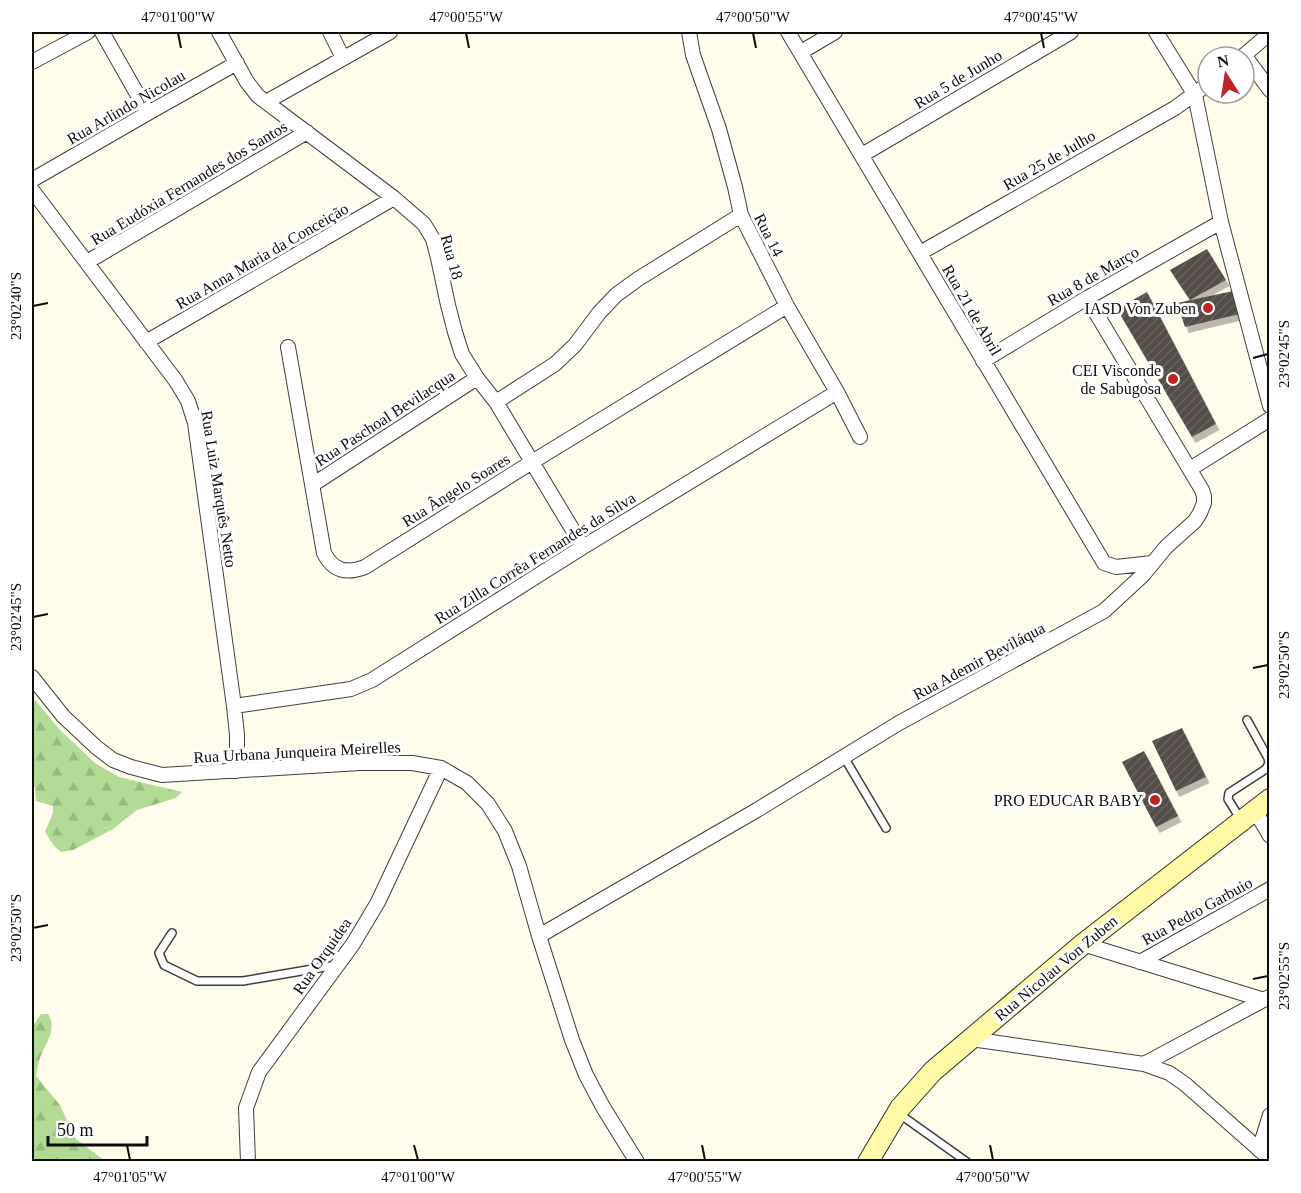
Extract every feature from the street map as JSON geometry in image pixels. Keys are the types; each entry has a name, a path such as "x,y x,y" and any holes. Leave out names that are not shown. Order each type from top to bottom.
{"street":[{"path":"32,62 88,32"},
{"path":"102,32 148,113"},
{"name":"Rua 18","path":"219,32 253,90 394,198 424,224 433,239 454,332 462,354 496,402 583,547"},
{"path":"330,32 344,58"},
{"path":"266,102 390,32"},
{"name":"Rua 14","path":"689,32 693,55 718,129 741,215 787,306 837,392 860,437"},
{"name":"Rua 21 de Abril","path":"788,32 1104,563 1116,567 1152,563"},
{"path":"801,52 835,32"},
{"name":"Rua 5 de Junho","path":"862,155 1071,32"},
{"path":"1156,32 1195,95 1221,222 1269,406"},
{"path":"1255,45 1269,33"},
{"name":"Rua Arlindo Nicolau","path":"32,180 237,63"},
{"path":"1256,73 1269,90"},
{"name":"Rua 25 de Julho","path":"920,253 1195,95"},
{"name":"Rua Eudóxia Fernandes dos Santos","path":"87,262 308,132"},
{"name":"Rua Luiz Marquês Netto","path":"32,190 176,381 188,401 195,423 234,706 237,771"},
{"name":"Rua Anna Maria da Conceição","path":"146,342 394,198"},
{"path":"496,402 555,364 575,345 599,312 616,295 741,215"},
{"name":"Rua 8 de Março","path":"983,361 1087,298 1221,222"},
{"name":"Rua Ademir Beviláqua","path":"539,936 757,810 899,723 1104,611 1143,575 1166,548 1195,521 1200,513 1204,496 1202,490 1087,298"},
{"name":"Rua Ângelo Soares","path":"288,347 324,553 327,559 338,568 348,572 365,567 787,306"},
{"name":"Rua Paschoal Bevilacqua","path":"312,485 477,378"},
{"name":"Rua Zilla Corrêa Fernandes da Silva","path":"234,706 351,689 372,680 583,547 837,392"},
{"path":"1190,469 1269,418"},
{"name":"Rua Urbana Junqueira Meirelles","path":"32,677 63,716 112,760 162,775 360,763 412,763 441,768 467,783 488,804 504,831 519,866 572,1040 586,1075 637,1161"},
{"name":"Rua Orquidea","path":"248,1161 246,1108 259,1072 353,944 378,902 441,768"},
{"path":"1255,809 1269,836"},
{"name":"Rua Nicolau Von Zuben","path":"868,1161 900,1108 933,1071 1083,944 1255,809"},
{"name":"Rua Pedro Garbuio","path":"1140,962 1269,889"},
{"path":"1083,944 1267,998"},
{"path":"1144,1064 1267,998"},
{"path":"971,1039 1144,1064 1169,1073 1185,1084 1264,1154"},
{"path":"1264,1154 1269,1115"}],"lane":[{"path":"1247,720 1269,763 1266,769 1229,793 1228,799 1255,809"},
{"path":"844,757 886,828"},
{"path":"172,933 159,953 164,965 197,981 243,981 338,965"},
{"path":"897,1113 967,1161"}],"green space":[{"path":"32,696 59,729 95,763 119,777 182,792 176,798 137,810 113,829 73,850 61,852 45,832 53,813 53,806 36,801 35,788 32,784"},
{"path":"41,1014 48,1014 52,1026 36,1076 60,1105 75,1138 105,1161 32,1161 32,1027"}],"building":[{"path":"1207,249 1226,280 1190,300 1170,270"},
{"name":"IASD Von Zuben","path":"1233,291 1240,314 1185,327 1177,303"},
{"path":"1147,292 1216,424 1192,437 1117,309"},
{"path":"1182,728 1206,777 1176,791 1152,741"},
{"path":"1144,751 1178,816 1156,827 1122,762"}],"place":[{"name":"IASD Von Zuben","path":"1208,308"},
{"name":"CEI Visconde de Sabugosa","path":"1173,379"},
{"name":"PRO EDUCAR BABY","path":"1155,800"}]}
